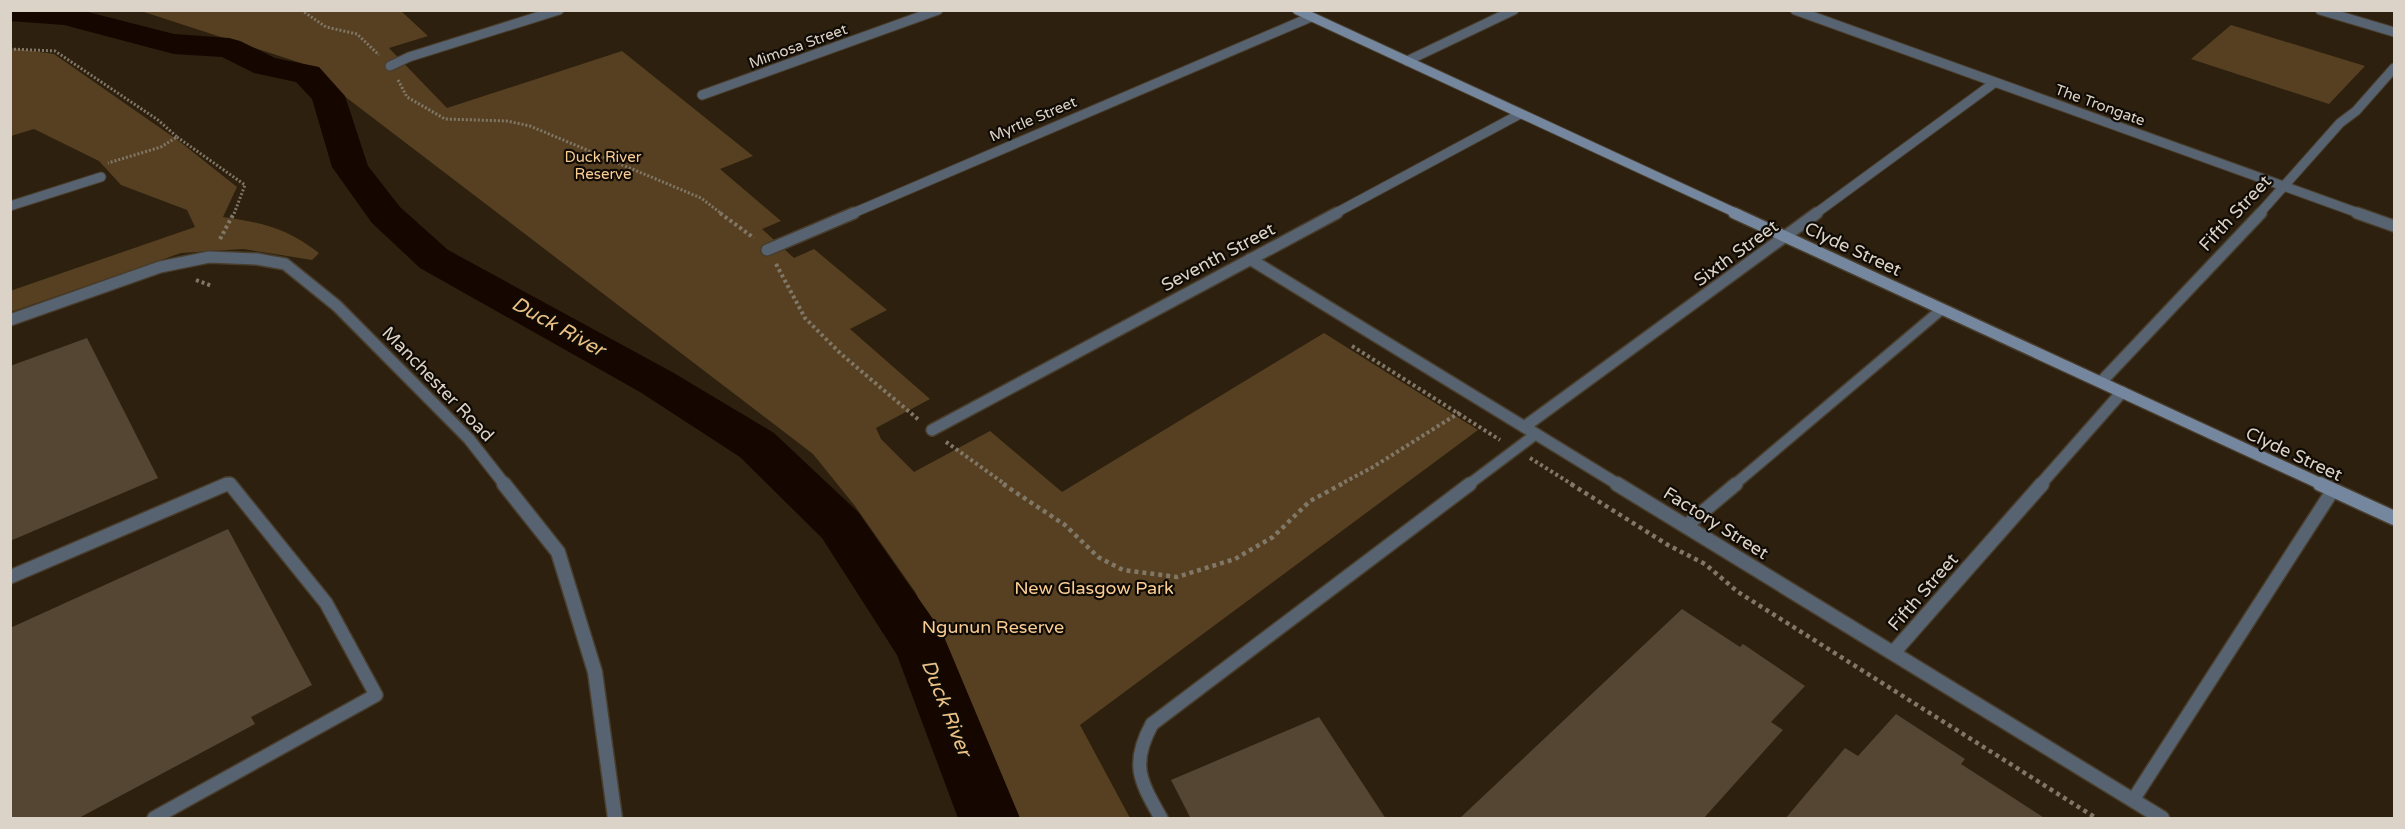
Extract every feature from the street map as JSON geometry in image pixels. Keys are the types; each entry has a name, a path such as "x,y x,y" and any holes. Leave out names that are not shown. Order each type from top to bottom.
{"main road":[{"name":"Clyde Street","path":"1298,10 2394,518"}],"street":[{"path":"390,66 409,57 559,10"},
{"name":"Mimosa Street","path":"702,95 938,10"},
{"path":"1407,61 1514,10"},
{"name":"The Trongate","path":"1795,10 2394,226"},
{"path":"2320,10 2394,32"},
{"name":"Myrtle Street","path":"767,250 1311,17"},
{"name":"Fifth Street","path":"2101,382 2285,187 2340,123 2356,111 2394,68"},
{"name":"Sixth Street","path":"1530,430 1994,83"},
{"name":"Seventh Street","path":"932,430 1520,114"},
{"path":"10,206 101,177"},
{"name":"Manchester Road","path":"10,320 160,267 209,257 257,259 285,264 337,306 469,439 558,552 595,672 615,819"},
{"name":"Factory Street","path":"1250,259 2162,819"},
{"name":"Fifth Street","path":"1893,653 2122,392"}],"lane":[{"path":"1686,526 1942,309"},
{"path":"1161,819 1141,782 1136,767 1143,738 1152,724 1515,449 1530,430"},
{"path":"10,577 229,483 326,603 376,695 154,819"},
{"path":"2133,800 2333,490"}],"path":[{"path":"301,10 326,27 357,34 390,66 407,96 445,119 507,121 530,126 701,198 745,229 767,250 805,318 841,354 977,466 1065,525 1098,557 1123,570 1177,577 1224,563 1273,537 1310,501 1373,467 1480,399"},
{"path":"10,48 55,51 158,120 177,137 245,185 233,216 209,257"},
{"path":"101,177 109,163 161,147 177,137"},
{"path":"1351,345 1668,545 1705,564 1738,592 2096,819"}],"green space":[{"path":"141,11 401,11 428,36 389,48 447,108 622,51 753,156 720,169 781,221 762,229 794,258 814,249 887,310 850,329 930,399 876,428 881,439 914,472 990,431 1062,492 1324,333 1478,430 1080,725 1130,818 1007,818 916,593 855,506 813,454 301,63"},
{"path":"2231,25 2365,66 2329,104 2191,59"},
{"path":"11,48 54,54 179,141 237,187 223,217 285,232 319,253 312,260 243,249 181,253 11,312 10,291 195,227 187,210 121,185 99,161 34,129 11,136"}],"building":[{"path":"87,338 158,478 10,541 10,366"},
{"path":"228,529 312,685 251,717 255,724 77,819 10,819 10,628"},
{"path":"1682,609 1740,647 1743,644 1805,686 1771,722 1783,730 1703,819 1459,819"},
{"path":"1896,714 1965,759 1961,764 2046,819 1785,819 1845,748 1858,756"},
{"path":"1319,717 1386,819 1191,819 1171,780"}],"waterway":[{"name":"Duck River","path":"10,12 65,16 174,44 229,48 266,66 307,74 328,96 350,167 386,215 434,259 656,382 757,445 840,525 922,648 989,818"}],"park label":[{"name":"Duck River Reserve","path":"603,166"},
{"name":"New Glasgow Park","path":"1094,588"},
{"name":"Ngunun Reserve","path":"993,627"}]}
